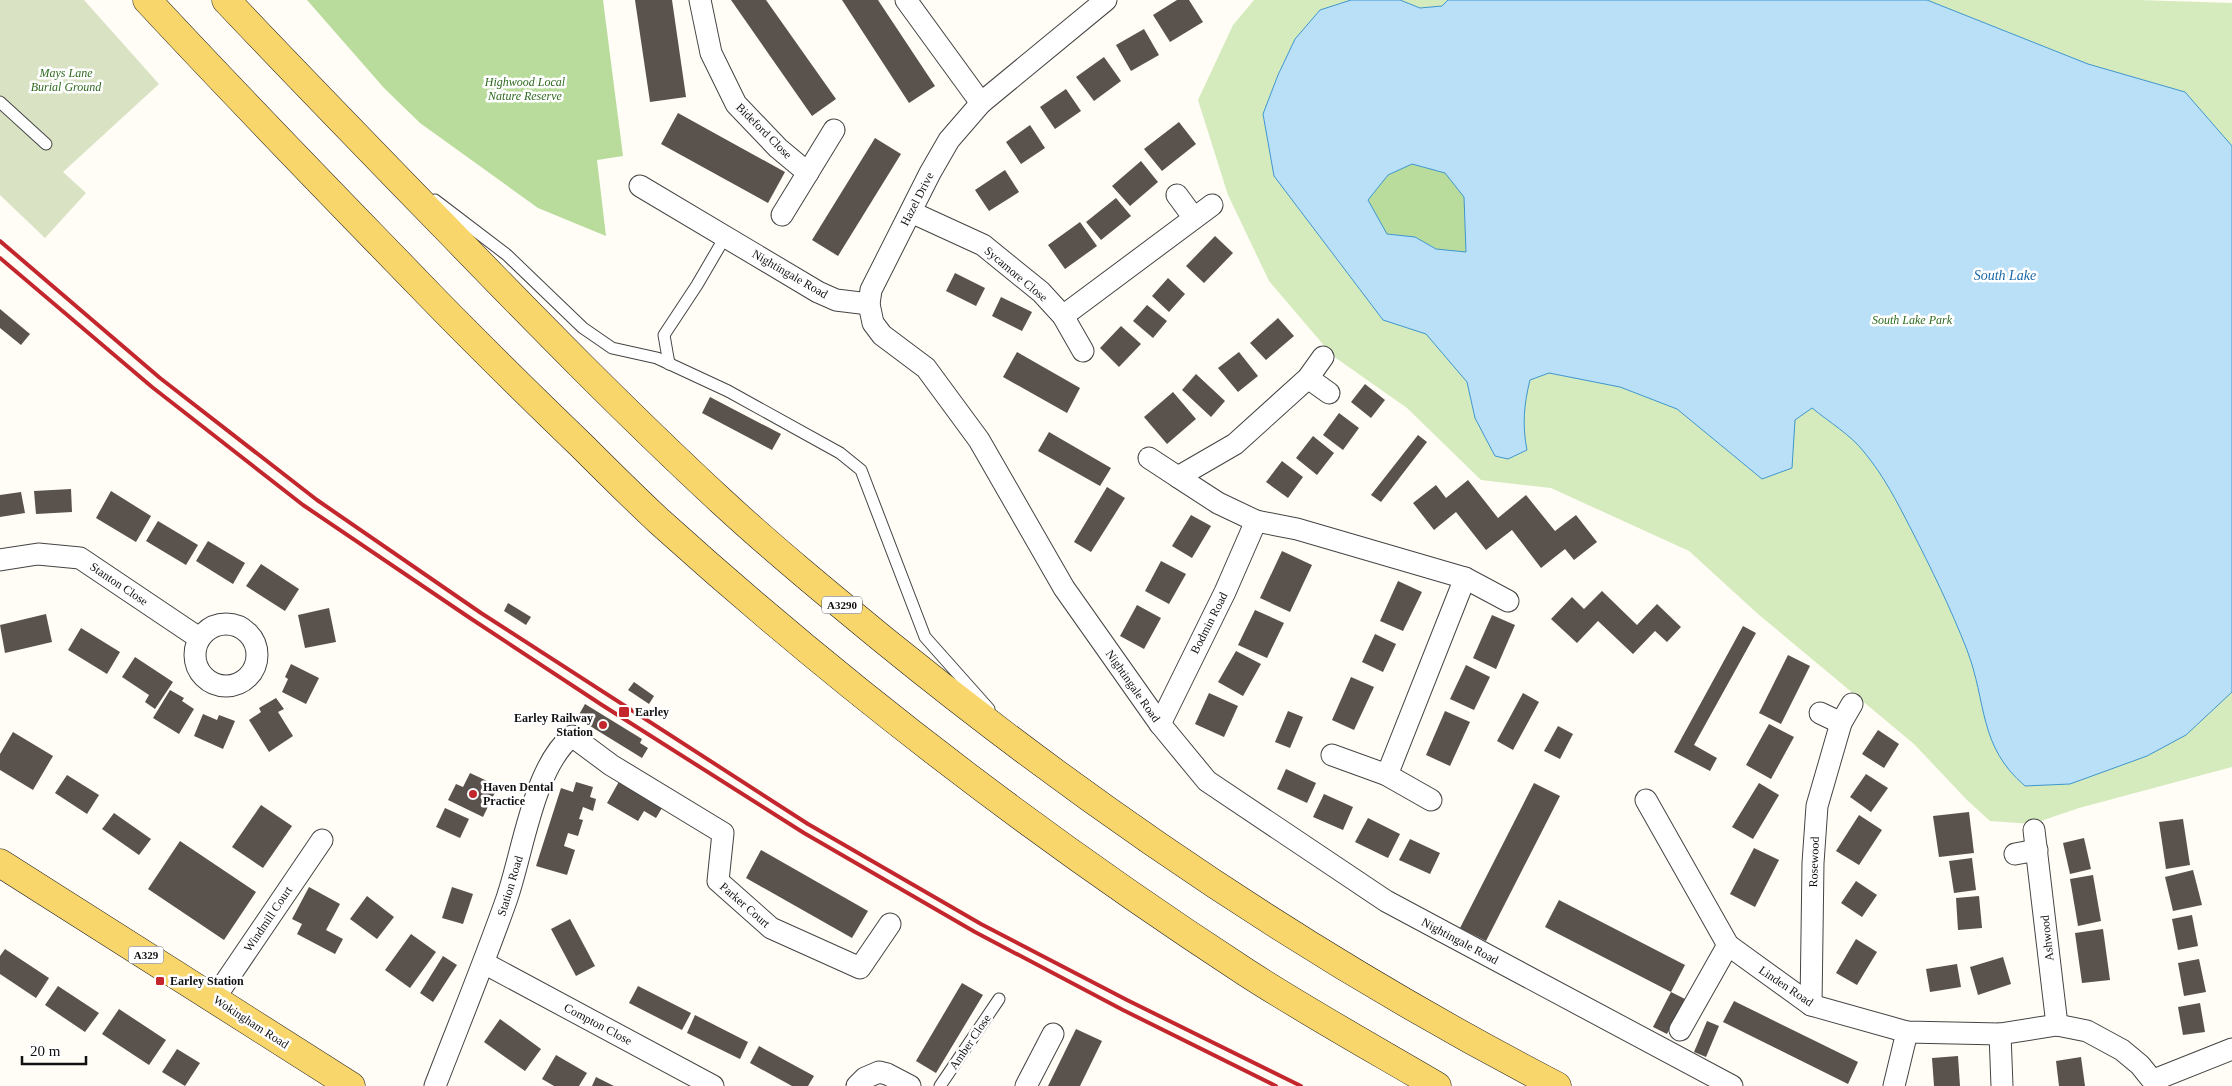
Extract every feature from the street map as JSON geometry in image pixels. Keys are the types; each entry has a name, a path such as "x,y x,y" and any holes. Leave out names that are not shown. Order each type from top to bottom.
{"main road":[{"path":"147,0 309,171 490,357 657,519 766,615 920,741 1008,808 1116,884 1248,974 1437,1086"},
{"name":"A3290","path":"226,0 578,363 722,502 915,665 1101,806 1269,920 1419,1012 1557,1086"},
{"name":"Wokingham Road","path":"0,863 214,999 322,1078 351,1086"}],"street":[{"name":"Bideford Close","path":"700,0 711,53 736,104 778,148 808,173"},
{"path":"906,0 981,103"},
{"name":"Hazel Drive","path":"869,304 871,290 949,140 981,103 1106,0"},
{"path":"782,215 834,130"},
{"name":"Nightingale Road","path":"640,186 818,292 836,300 869,304 872,323 882,335 926,368 978,440 1064,588 1160,724 1207,781 1386,901 1732,1086"},
{"path":"1177,195 1194,218"},
{"path":"1063,316 1212,205"},
{"name":"Sycamore Close","path":"911,212 983,245 1040,292 1063,316 1083,351"},
{"path":"1178,477 1235,444 1308,378 1323,357"},
{"path":"1308,378 1330,393"},
{"path":"1149,458 1218,504 1256,521 1297,529 1465,578 1508,601"},
{"name":"Bodmin Road","path":"1160,724 1225,592 1256,521"},
{"name":"Stanton Close","path":"0,560 38,554 80,558 200,638"},
{"path":"1387,775 1465,578"},
{"name":"Rosewood","path":"1811,1005 1813,863 1817,806 1841,723 1852,704"},
{"path":"1820,713 1841,723"},
{"name":"Station Road","path":"435,1086 508,898 541,783 561,746 572,736 612,765"},
{"path":"1332,755 1387,775 1430,800"},
{"name":"Parker Court","path":"612,765 723,833 718,881 771,928 860,968 890,924"},
{"name":"Linden Road","path":"1646,800 1728,945 1811,1005 1907,1032 2000,1034 2057,1025 2087,1030 2122,1050 2140,1065 2155,1083"},
{"name":"Windmill Court","path":"214,999 322,840"},
{"name":"Ashwood","path":"2015,854 2035,840 2057,1025"},
{"path":"1680,1030 1728,945"},
{"name":"Compton Close","path":"484,963 713,1086"},
{"path":"1894,1086 1907,1032"},
{"path":"1026,1086 1053,1034"},
{"path":"2000,1034 2002,1086"},
{"path":"2155,1083 2232,1049"},
{"path":"857,1086 865,1078 878,1072 887,1074 910,1086"}],"lane":[{"path":"0,102 46,144"},
{"path":"372,152 507,255 583,328 612,348 657,358 728,391 840,453 861,470 925,637 1029,753"},
{"path":"669,364 664,335 697,285 725,237"},
{"name":"Amber Close","path":"940,1086 999,999"}],"green space":[{"name":"Mays Lane Burial Ground","path":"0,0 84,0 159,84 63,172 86,193 45,238 0,195"},
{"name":"Highwood Local Nature Reserve","path":"307,0 603,0 623,156 597,160 606,236 538,208 420,123 384,88"},
{"name":"South Lake","path":"1254,0 2138,0 2232,3 2232,767 2079,808 2032,824 1990,821 1967,800 1914,744 1758,614 1689,551 1551,488 1481,480 1407,408 1333,356 1269,281 1228,195 1198,100 1233,25"},
{"path":"1412,164 1445,172 1464,197 1466,252 1436,249 1415,237 1387,235 1368,200 1388,175"}],"water":[{"name":"South Lake","path":"1351,0 1400,0 1420,8 1442,6 1448,0 1927,0 2088,64 2185,92 2232,146 2232,692 2186,735 2147,756 2070,784 2025,786 2010,771 1991,739 1967,650 1940,589 1895,499 1878,470 1859,446 1812,408 1795,420 1792,468 1762,479 1677,409 1620,387 1549,373 1530,380 1524,415 1527,450 1508,459 1495,456 1475,418 1467,382 1426,334 1383,320 1274,176 1263,114 1278,75 1295,39 1320,10","holes":["1412,164 1445,173 1464,197 1466,252 1436,249 1415,237 1387,234 1368,200 1388,175"]}],"building":[{"path":"635,0 672,0 686,97 650,102"},
{"path":"731,0 766,0 836,99 812,116"},
{"path":"842,0 878,0 935,86 909,103"},
{"path":"1177,0 1189,0 1203,22 1170,42 1153,15"},
{"path":"1144,29 1159,55 1131,71 1116,45"},
{"path":"1104,57 1121,81 1094,101 1076,77"},
{"path":"1066,89 1081,111 1055,129 1040,107"},
{"path":"678,113 785,172 768,203 661,144"},
{"path":"1179,122 1196,144 1162,171 1144,149"},
{"path":"1030,125 1045,148 1021,164 1006,142"},
{"path":"875,138 901,154 838,256 812,240"},
{"path":"1141,161 1158,182 1130,206 1112,186"},
{"path":"1005,170 1019,192 989,211 975,190"},
{"path":"1116,198 1131,216 1101,240 1086,222"},
{"path":"1080,222 1097,246 1065,269 1048,245"},
{"path":"1215,236 1233,253 1204,283 1186,266"},
{"path":"955,273 985,288 976,306 946,291"},
{"path":"1168,278 1185,294 1169,312 1152,296"},
{"path":"1001,297 1032,312 1022,331 992,316"},
{"path":"1147,305 1167,321 1153,338 1133,321"},
{"path":"0,309 30,334 21,345 0,328"},
{"path":"1278,318 1294,336 1266,360 1250,343"},
{"path":"1121,326 1141,344 1119,367 1100,348"},
{"path":"1017,352 1080,388 1067,413 1003,377"},
{"path":"1239,352 1258,376 1238,392 1218,368"},
{"path":"1196,374 1225,401 1211,417 1182,390"},
{"path":"1365,384 1385,400 1371,418 1351,402"},
{"path":"1173,392 1196,419 1167,444 1144,417"},
{"path":"710,397 781,434 772,450 702,413"},
{"path":"1339,413 1359,428 1343,450 1323,435"},
{"path":"1049,432 1111,468 1100,486 1038,451"},
{"path":"1418,435 1427,442 1381,502 1371,495"},
{"path":"1313,436 1334,453 1317,475 1296,458"},
{"path":"1282,461 1303,477 1288,498 1266,482"},
{"path":"1468,480 1498,518 1526,495 1555,531 1576,515 1597,542 1574,560 1565,549 1541,568 1512,530 1486,550 1456,512 1434,530 1413,503 1436,485 1446,498"},
{"path":"1107,487 1125,498 1091,552 1074,542"},
{"path":"71,489 72,512 36,514 34,491"},
{"path":"111,491 151,516 136,542 96,518"},
{"path":"21,492 25,513 0,517 0,495"},
{"path":"1191,515 1211,526 1192,558 1172,546"},
{"path":"158,521 198,545 186,565 146,541"},
{"path":"208,541 245,563 233,584 196,561"},
{"path":"1282,551 1312,565 1290,612 1260,598"},
{"path":"1161,561 1186,574 1169,604 1145,591"},
{"path":"261,564 299,589 285,611 246,586"},
{"path":"1398,581 1422,592 1403,631 1380,621"},
{"path":"1602,591 1637,625 1657,604 1681,627 1667,642 1655,631 1633,654 1598,621 1577,643 1551,619 1572,597 1584,609"},
{"path":"508,603 531,617 526,625 504,611"},
{"path":"1137,605 1161,618 1144,649 1120,636"},
{"path":"329,608 336,642 305,648 298,615"},
{"path":"1255,610 1284,623 1267,658 1238,645"},
{"path":"46,614 52,642 5,653 0,625"},
{"path":"1492,615 1515,625 1496,669 1473,658"},
{"path":"1743,626 1756,633 1694,745 1717,758 1710,771 1674,752"},
{"path":"81,628 120,652 107,674 68,650"},
{"path":"1375,634 1396,644 1383,672 1362,662"},
{"path":"1236,651 1261,664 1243,696 1218,682"},
{"path":"1788,655 1810,666 1781,724 1759,713"},
{"path":"135,657 173,682 155,709 145,702 149,695 122,677"},
{"path":"291,664 319,678 306,704 282,692 288,679 285,677"},
{"path":"1466,665 1490,677 1474,710 1450,699"},
{"path":"1351,677 1374,687 1354,730 1332,720"},
{"path":"634,682 654,696 649,704 628,690"},
{"path":"170,690 184,698 182,701 194,709 179,734 153,718"},
{"path":"1209,693 1238,706 1224,737 1195,724"},
{"path":"1523,693 1539,702 1513,750 1497,741"},
{"path":"276,698 284,709 278,712 293,736 269,752 249,720 261,712 259,708"},
{"name":"Earley Railway Station","path":"585,704 642,739 640,743 648,748 642,758 577,718"},
{"path":"1288,711 1303,717 1290,748 1275,742"},
{"path":"1445,711 1470,722 1450,766 1426,755"},
{"path":"203,714 217,720 219,715 235,721 223,749 194,736"},
{"path":"1769,724 1794,737 1771,779 1746,765"},
{"path":"1558,726 1573,734 1560,759 1544,751"},
{"path":"1878,730 1899,744 1884,768 1862,754"},
{"path":"13,732 53,756 33,790 0,770 0,754"},
{"path":"1286,769 1316,783 1307,803 1277,789"},
{"name":"Haven Dental Practice","path":"470,773 498,786 483,817 448,800 456,784 463,787"},
{"path":"1866,774 1888,788 1871,812 1850,797"},
{"path":"67,775 99,795 87,814 55,793"},
{"path":"621,778 653,797 650,801 662,808 656,818 644,811 638,821 607,803"},
{"path":"576,782 593,787 590,797 596,799 593,811 583,807 579,819 583,820 578,836 568,833 564,846 575,850 567,875 536,866 561,788 573,792"},
{"path":"1534,783 1560,796 1486,941 1460,928"},
{"path":"1759,783 1779,795 1753,839 1732,827"},
{"path":"1324,794 1353,807 1343,830 1313,817"},
{"path":"261,805 292,826 263,868 232,847"},
{"path":"445,808 469,819 460,838 436,827"},
{"path":"1969,812 1974,853 1939,857 1933,816"},
{"path":"114,813 151,839 139,855 102,829"},
{"path":"1859,815 1882,830 1859,865 1836,851"},
{"path":"1368,818 1400,834 1388,858 1355,842"},
{"path":"2183,819 2190,865 2166,869 2159,822"},
{"path":"2084,838 2091,869 2070,874 2063,843"},
{"path":"1410,839 1440,853 1430,874 1399,860"},
{"path":"180,841 256,892 224,940 148,889"},
{"path":"1754,848 1779,860 1755,907 1730,894"},
{"path":"761,850 868,911 852,938 746,878"},
{"path":"1972,858 1976,890 1954,893 1949,861"},
{"path":"2193,870 2202,905 2173,911 2165,877"},
{"path":"2093,875 2101,921 2078,926 2070,879"},
{"path":"1856,881 1877,895 1862,917 1841,903"},
{"path":"309,887 340,904 326,930 343,939 335,954 297,934 302,924 292,919"},
{"path":"452,887 473,894 463,924 442,918"},
{"path":"367,896 394,917 377,939 350,919"},
{"path":"1979,896 1982,928 1958,930 1956,898"},
{"path":"1559,900 1685,965 1671,992 1545,927"},
{"path":"2192,915 2198,946 2178,950 2172,919"},
{"path":"570,919 595,966 576,976 551,929"},
{"path":"2103,929 2110,980 2082,983 2075,933"},
{"path":"411,934 436,952 410,988 385,970"},
{"path":"1856,939 1877,952 1857,985 1836,973"},
{"path":"5,949 49,978 36,998 0,974 0,956"},
{"path":"443,956 457,965 433,1002 420,993"},
{"path":"2003,957 2011,984 1978,995 1970,967"},
{"path":"2199,959 2206,992 2184,996 2178,963"},
{"path":"1957,964 1961,987 1930,992 1926,969"},
{"path":"962,983 983,995 936,1073 916,1061"},
{"path":"58,986 99,1013 85,1032 45,1005"},
{"path":"638,986 691,1013 682,1030 629,1003"},
{"path":"1671,992 1685,999 1667,1034 1653,1027"},
{"path":"1734,1001 1858,1062 1848,1084 1723,1022"},
{"path":"2200,1003 2205,1032 2183,1035 2178,1007"},
{"path":"119,1009 166,1040 149,1065 102,1034"},
{"path":"695,1015 748,1042 740,1059 687,1033"},
{"path":"500,1019 541,1049 525,1071 484,1042"},
{"path":"1707,1021 1719,1026 1706,1057 1694,1052"},
{"path":"1076,1029 1102,1041 1080,1086 1048,1086"},
{"path":"759,1046 814,1076 808,1086 792,1086 750,1063"},
{"path":"177,1049 200,1063 185,1086 162,1072"},
{"path":"556,1055 587,1073 579,1086 554,1086 542,1079"},
{"path":"1958,1056 1960,1086 1934,1086 1932,1058"},
{"path":"2081,1057 2085,1086 2059,1086 2056,1061"},
{"path":"596,1077 614,1086 592,1086"}],"railway":[{"path":"0,241 160,378 317,500 481,613 808,824 981,924 1127,1000 1301,1086"},
{"path":"0,258 152,387 303,505 602,705 804,833 975,932 1123,1010 1276,1086"}],"place":[{"name":"Earley","path":"624,712"},
{"name":"Earley Railway Station","path":"603,725"},
{"name":"Haven Dental Practice","path":"473,794"},
{"name":"Earley Station","path":"160,981"}],"park label":[{"name":"South Lake Park","path":"1912,320"}]}
